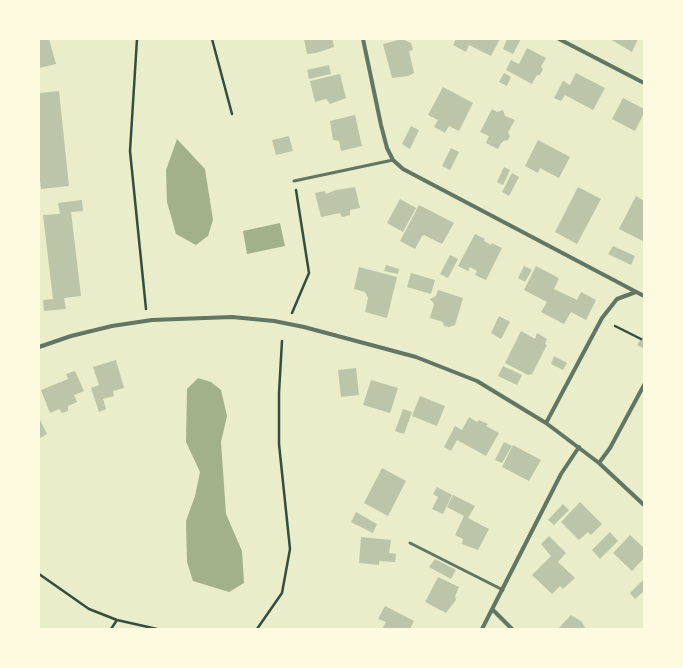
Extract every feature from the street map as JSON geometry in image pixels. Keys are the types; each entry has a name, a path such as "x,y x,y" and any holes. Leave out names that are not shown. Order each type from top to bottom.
{"street":[{"path":"363,39 381,125 387,148 393,160 403,169 644,296"},
{"path":"560,39 644,83"},
{"path":"546,423 602,318 617,299 636,292"},
{"path":"39,347 71,336 112,326 152,320 232,317 274,321 356,341 445,368 498,393 546,423 579,447 599,463 644,505"},
{"path":"599,463 610,448 644,385"},
{"path":"482,629 561,474 579,447"},
{"path":"493,610 512,629"}],"lane":[{"path":"294,181 393,160"},
{"path":"410,543 503,590"}],"path":[{"path":"137,39 130,152 146,310"},
{"path":"212,39 232,114"},
{"path":"291,315 309,273 294,181"},
{"path":"615,326 641,339"},
{"path":"257,629 282,593 290,549 279,444 279,393 282,341"},
{"path":"39,574 89,609 117,620 157,629"},
{"path":"111,629 117,620"}],"shaded area":[{"path":"177,139 205,169 213,220 208,236 196,245 176,234 167,202 166,170"},
{"path":"280,223 285,246 247,254 243,231"},
{"path":"198,378 211,382 221,390 227,416 221,442 226,514 242,551 244,583 229,592 193,581 187,562 186,521 195,496 200,472 186,442 187,389"}],"building":[{"path":"39,39 49,39 56,64 39,68"},
{"path":"304,39 332,39 334,47 316,53 307,54"},
{"path":"402,39 411,43 413,50 409,51 414,73 408,76 392,78 383,44"},
{"path":"456,39 500,39 491,56 469,45 466,52 453,45"},
{"path":"507,39 521,39 513,54 503,49"},
{"path":"610,39 638,39 632,52"},
{"path":"527,48 546,58 541,67 543,69 540,75 537,75 532,84 506,70 511,60 519,64"},
{"path":"329,65 331,74 309,79 307,70"},
{"path":"504,73 511,77 507,86 499,82"},
{"path":"576,73 605,88 593,110 565,95 561,101 554,98 563,81 570,85"},
{"path":"340,74 346,98 330,104 326,99 315,102 310,81"},
{"path":"443,87 473,103 459,131 449,126 445,133 434,127 438,120 428,115"},
{"path":"59,91 69,186 41,189 39,172 39,93"},
{"path":"623,98 644,109 644,113 635,131 612,119"},
{"path":"492,109 497,112 503,110 505,116 515,120 508,132 510,136 508,140 503,141 498,149 486,143 489,136 480,132"},
{"path":"355,115 362,146 341,151 339,141 333,140 330,121"},
{"path":"411,126 419,130 410,149 402,144"},
{"path":"289,136 293,151 276,155 272,140"},
{"path":"538,140 570,157 559,178 540,168 538,173 525,166"},
{"path":"451,148 459,152 450,170 442,166"},
{"path":"504,167 510,170 503,185 497,182"},
{"path":"512,173 519,177 509,196 502,192"},
{"path":"355,187 360,208 350,210 350,215 343,217 340,213 321,217 315,193 325,191 326,194 336,190"},
{"path":"578,187 601,199 577,244 555,232"},
{"path":"636,196 644,201 643,241 619,229"},
{"path":"400,199 416,208 403,232 387,223"},
{"path":"82,200 83,211 71,212 81,296 64,298 66,309 44,311 43,300 53,299 43,215 60,214 58,203"},
{"path":"419,205 454,223 442,244 424,235 415,249 400,241"},
{"path":"475,234 485,239 484,241 491,245 492,243 502,248 486,280 475,275 477,271 470,267 468,271 458,266"},
{"path":"613,246 635,256 631,265 608,254"},
{"path":"450,255 458,259 448,278 440,274"},
{"path":"386,265 399,269 398,274 384,271"},
{"path":"524,266 532,270 525,282 518,278"},
{"path":"536,266 559,278 554,289 577,300 581,292 596,300 586,320 571,312 564,324 541,312 547,302 524,290"},
{"path":"359,267 397,277 387,318 365,312 368,298 365,292 354,289"},
{"path":"411,273 435,280 431,294 407,287"},
{"path":"438,290 463,298 455,325 449,327 444,326 443,322 430,318 434,304 430,299 436,296"},
{"path":"499,316 510,322 501,339 491,333"},
{"path":"521,331 535,339 537,333 547,339 545,344 547,345 532,374 528,375 505,363"},
{"path":"642,337 644,338 643,348 637,345"},
{"path":"554,356 567,363 563,370 551,364"},
{"path":"116,360 124,388 113,391 114,396 103,399 106,409 99,412 91,388 99,385 93,367"},
{"path":"503,366 522,375 517,385 498,376"},
{"path":"356,368 359,395 341,397 338,370"},
{"path":"75,371 84,391 74,395 77,402 68,406 68,411 62,413 59,409 50,413 41,390 68,379 66,374"},
{"path":"371,380 398,388 390,413 363,405"},
{"path":"420,396 445,406 437,426 412,416"},
{"path":"403,409 412,412 404,434 395,431"},
{"path":"469,417 477,422 479,420 488,424 486,426 499,433 486,456 457,440 451,451 444,447 455,426 462,430"},
{"path":"39,418 47,434 40,438 39,436"},
{"path":"504,442 512,446 502,463 495,460"},
{"path":"513,445 541,460 529,481 502,467"},
{"path":"382,468 406,481 388,516 364,503"},
{"path":"437,487 452,495 443,514 432,509 438,497 433,494"},
{"path":"453,495 475,506 468,518 489,529 478,550 462,544 463,539 455,535 464,516 447,507"},
{"path":"580,502 602,524 591,535 588,532 579,540 561,522"},
{"path":"563,504 569,510 554,525 548,520"},
{"path":"356,512 377,524 373,533 351,522"},
{"path":"610,532 618,541 600,559 592,550"},
{"path":"630,535 644,548 644,558 632,571 613,553"},
{"path":"549,536 566,553 558,562 575,578 563,589 560,586 552,594 532,575 551,556 541,544"},
{"path":"361,537 391,540 389,553 396,554 395,562 379,561 379,565 359,563"},
{"path":"435,559 456,570 451,579 429,567"},
{"path":"438,577 459,587 455,596 456,600 446,613 425,602"},
{"path":"644,579 644,591 635,599 630,593"},
{"path":"385,606 414,621 410,629 382,629 386,622 378,619"},
{"path":"571,615 581,621 586,629 558,629"}]}
